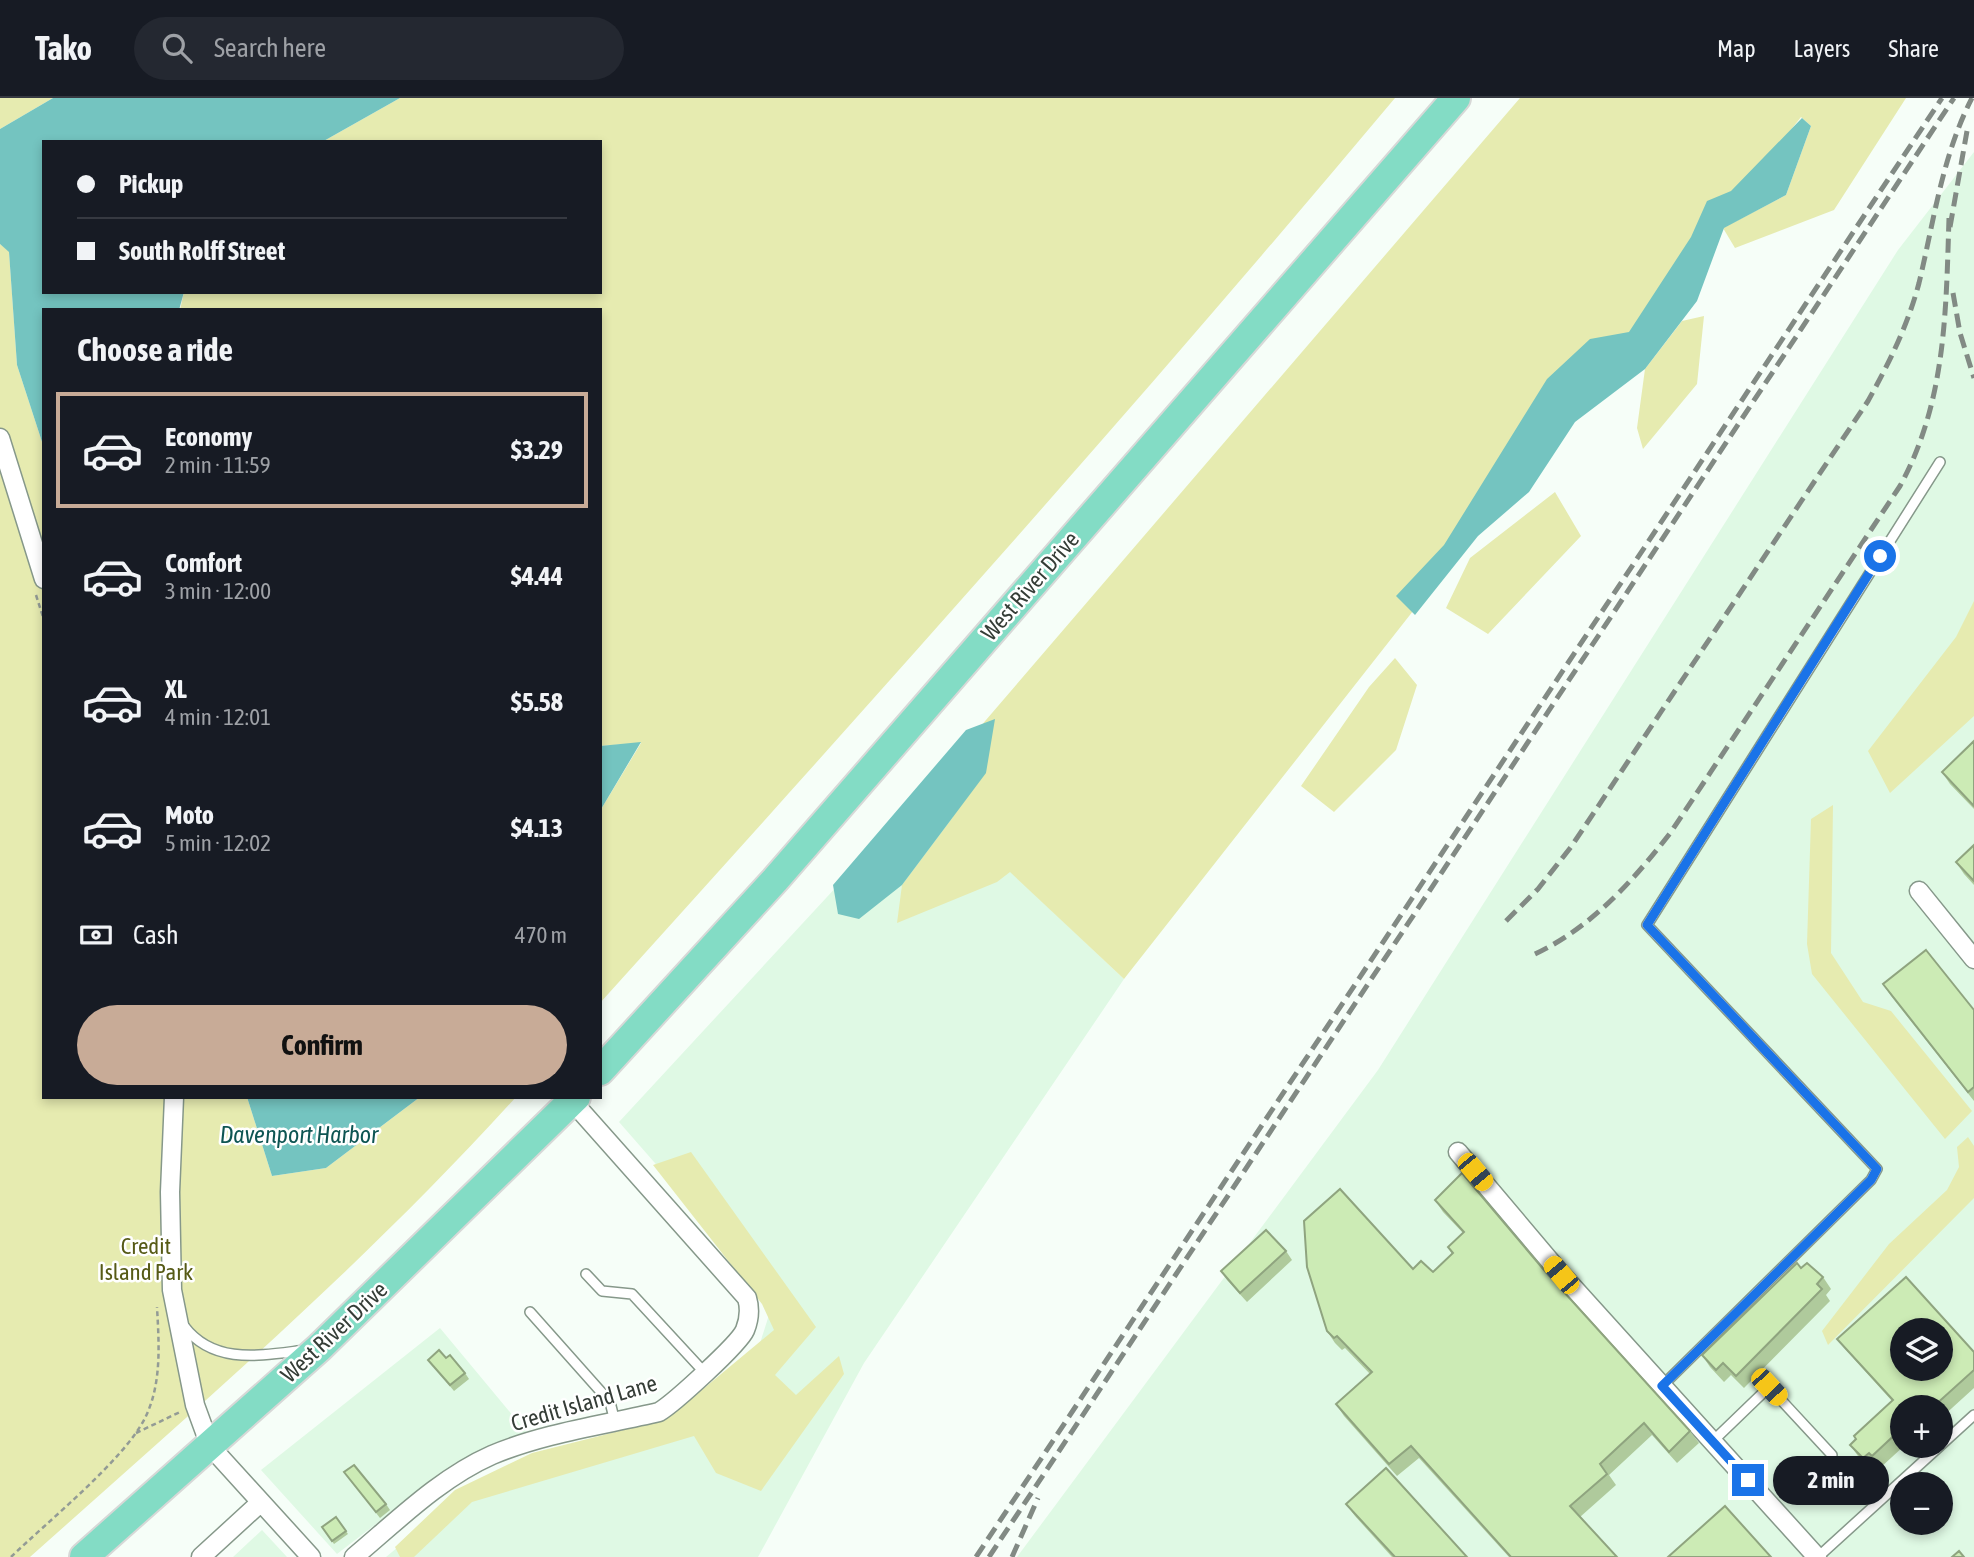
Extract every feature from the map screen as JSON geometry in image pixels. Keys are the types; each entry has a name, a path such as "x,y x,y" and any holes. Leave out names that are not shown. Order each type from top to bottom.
{"main road":[{"name":"West River Drive","path":"602,1069 775,880 1456,98"},
{"name":"West River Drive","path":"84,1557 319,1348 574,1099"}],"street":[{"path":"0,438 42,573"},
{"path":"1919,891 1974,959"},
{"path":"174,1099 170,1244 176,1316 195,1405 210,1446 311,1557"},
{"name":"Credit Island Lane","path":"354,1557 437,1488 490,1456 527,1443 659,1412 675,1403 745,1331 750,1308 747,1298 574,1099"},
{"path":"1458,1152 1561,1275 1817,1557"},
{"path":"201,1557 261,1502"}],"lane":[{"path":"1662,1386 1871,1180 1877,1169 1647,925 1940,462"},
{"path":"586,1274 602,1291 632,1294 704,1372"},
{"path":"530,1312 610,1402 615,1422"},
{"path":"176,1316 194,1339 219,1352 244,1357 319,1348"},
{"path":"1713,1441 1769,1387 1832,1455"},
{"path":"1953,1434 1974,1415"},
{"path":"1817,1557 1926,1458"}],"path":[{"path":"10,1557 136,1433 195,1405"}],"shaded area":[{"path":"1974,152 1974,1557 1017,1557 1378,1070 1898,250"},
{"path":"925,791 1124,979 864,1363 758,1557 386,1557 457,1498 662,1429 755,1359 774,1299 619,1122"},
{"path":"440,1328 529,1435 455,1463 337,1554 261,1470"},
{"path":"262,1530 287,1557 233,1557"}],"green space":[{"path":"0,98 53,98 0,129"},
{"path":"400,98 1395,98 1101,441 602,1001 602,808 641,743 602,746 602,308 180,308 184,294 602,294 602,140 326,140"},
{"path":"1520,98 1906,98 1834,210 1735,248 1723,228 1786,195 1811,126 1801,117 1124,979 1010,872 997,882 897,923 902,885 953,817 925,791"},
{"name":"Credit Island Park","path":"0,244 9,251 17,365 42,442 42,1099 248,1099 272,1176 326,1168 417,1099 514,1099 400,1218 218,1390 30,1557 0,1557"},
{"path":"1704,316 1697,384 1643,449 1637,428 1645,369 1682,321"},
{"path":"1555,492 1581,536 1488,634 1446,608 1470,558"},
{"path":"1974,601 1974,716 1890,793 1868,751 1956,637"},
{"path":"1395,658 1417,685 1396,750 1334,812 1301,786 1369,687"},
{"path":"1833,805 1831,953 1863,1002 1891,1011 1972,1111 1945,1139 1812,974 1807,944 1811,819"},
{"path":"1968,1137 1974,1146 1974,1198 1828,1345 1822,1331 1889,1244 1947,1190 1959,1167 1957,1147"},
{"path":"691,1152 816,1327 775,1375 796,1395 839,1356 844,1374 761,1491 716,1473 694,1436 472,1502 414,1557 400,1557 395,1547 455,1490 532,1453 667,1419 774,1330 762,1304 653,1165"}],"water":[{"path":"53,98 400,98 326,140 42,140 42,294 183,294 180,308 42,308 42,442 17,365 9,252 0,244 0,129"},
{"path":"1802,118 1811,126 1786,195 1724,228 1697,301 1645,369 1575,422 1529,492 1478,536 1415,615 1396,596 1444,545 1547,379 1590,339 1629,332 1691,237 1707,201 1731,191"},
{"path":"995,719 986,773 902,885 859,919 838,914 833,885 966,730"},
{"path":"641,742 602,808 602,746"},
{"name":"Davenport Harbor","path":"248,1099 417,1099 326,1168 272,1176"}],"building":[{"path":"1974,741 1974,806 1942,772"},
{"path":"1974,845 1974,881 1956,862"},
{"path":"1926,950 1974,1010 1974,1087 1968,1092 1883,984"},
{"path":"1462,1173 1544,1270 1690,1431 1669,1452 1644,1423 1600,1464 1607,1474 1570,1506 1617,1557 1511,1557 1411,1446 1389,1464 1336,1404 1372,1372 1337,1336 1334,1338 1327,1331 1307,1267 1304,1221 1340,1189 1413,1269 1421,1261 1433,1272 1453,1253 1448,1247 1464,1232 1435,1200"},
{"path":"1266,1230 1286,1251 1240,1293 1221,1271"},
{"path":"1797,1263 1801,1268 1807,1263 1823,1277 1817,1284 1822,1289 1736,1376 1723,1363 1716,1370 1702,1355"},
{"path":"1906,1277 1943,1318 1890,1318 1890,1381 1953,1381 1953,1329 1974,1352 1974,1370 1946,1395 1890,1397 1837,1339"},
{"path":"439,1350 446,1358 450,1355 465,1373 450,1385 428,1360"},
{"path":"1890,1403 1890,1439 1872,1456 1869,1453 1863,1458 1850,1445 1856,1439 1854,1436"},
{"path":"354,1465 386,1504 376,1512 344,1472"},
{"path":"1386,1468 1467,1557 1395,1557 1346,1504"},
{"path":"1725,1506 1771,1557 1668,1557"},
{"path":"336,1517 346,1531 332,1541 322,1527"},
{"path":"1959,1551 1964,1557 1952,1557"}],"railway":[{"path":"976,1557 1942,98"},
{"path":"989,1557 1954,98"},
{"path":"1506,921 1538,889 1571,847 1868,401 1904,329 1919,283 1946,166 1972,98"},
{"path":"1950,227 1967,131"},
{"path":"1535,954 1575,930 1610,901 1642,868 1671,832 1900,486 1927,422 1935,389 1947,287 1949,218"},
{"path":"1953,293 1960,333 1974,378"},
{"path":"1012,1557 1038,1498"}],"route":[{"path":"1748,1480 1662,1386 1871,1180 1877,1169 1647,925 1880,556"}]}
